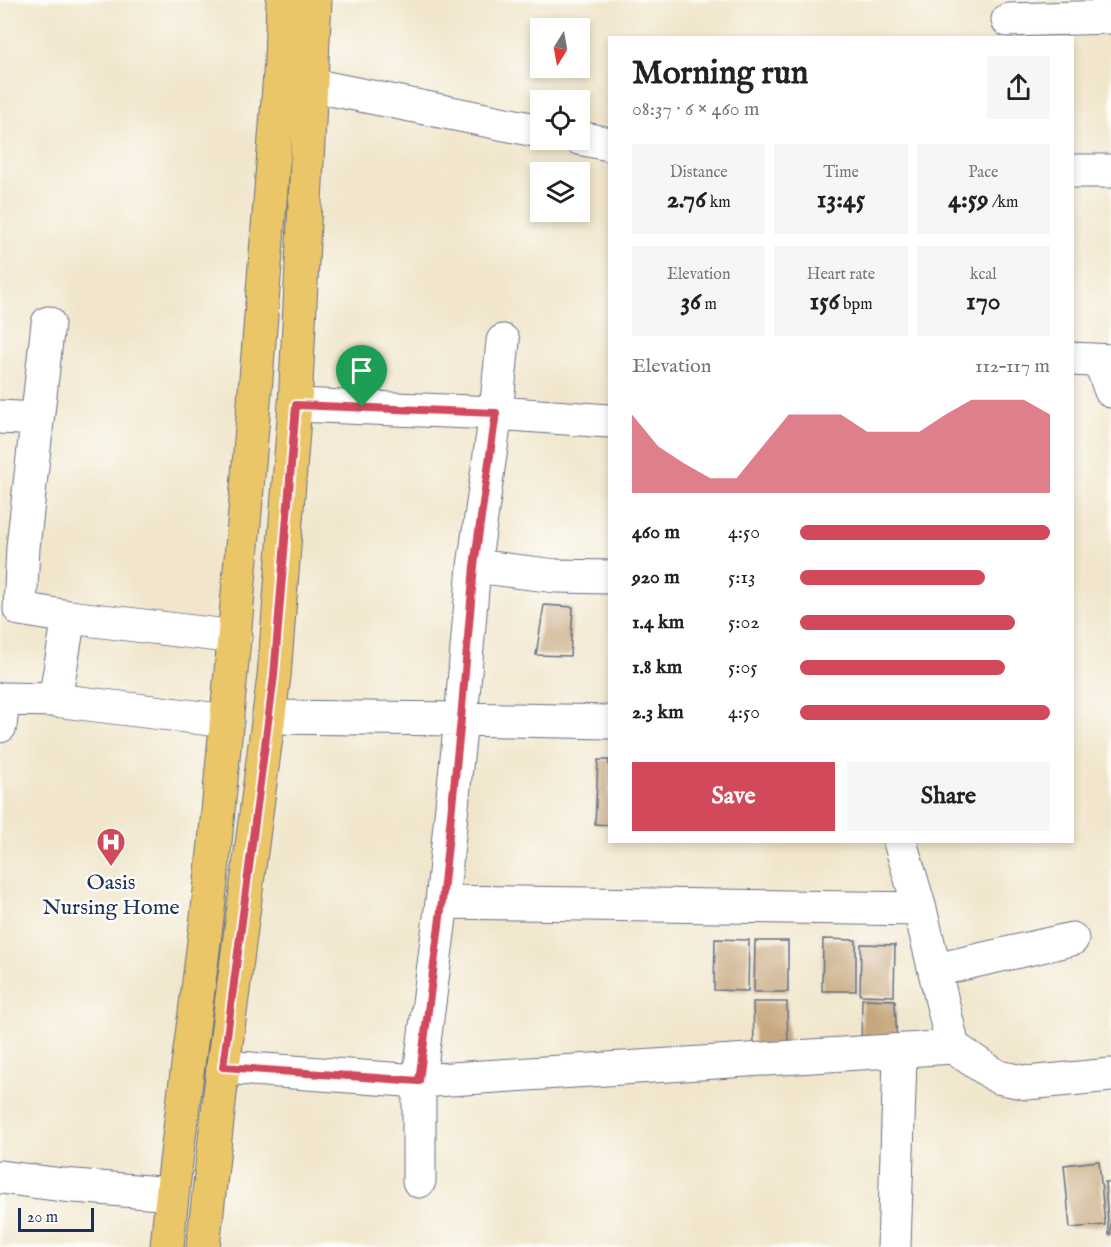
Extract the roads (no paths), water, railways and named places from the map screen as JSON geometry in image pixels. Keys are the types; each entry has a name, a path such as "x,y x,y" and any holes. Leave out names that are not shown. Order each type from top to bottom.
{"main road":[{"path":"167,1247 171,1194 204,944 235,637 280,74 283,0"},
{"path":"203,1247 223,1067 276,655 296,405 315,0"}],"street":[{"path":"1008,19 1111,17"},
{"path":"280,74 310,85 530,128"},
{"path":"590,140 608,144"},
{"path":"1074,171 1111,171"},
{"path":"48,323 37,419 11,564 20,609 235,637"},
{"path":"419,1181 419,1081 442,902 474,566 496,413 503,341"},
{"path":"1095,361 1111,391"},
{"path":"296,405 496,413 608,421"},
{"path":"0,417 37,419"},
{"path":"474,566 556,576 608,577"},
{"path":"55,700 69,617"},
{"path":"0,726 3,699 55,700 227,721"},
{"path":"268,717 608,723"},
{"path":"900,843 920,909 953,1047"},
{"path":"442,902 920,909"},
{"path":"935,970 1072,939"},
{"path":"223,1067 419,1081 953,1047 998,1077 1027,1083 1111,1075"},
{"path":"894,1247 900,1058"},
{"path":"0,1177 171,1194"}],"place":[{"name":"Oasis Nursing Home","path":"111,868"}]}
